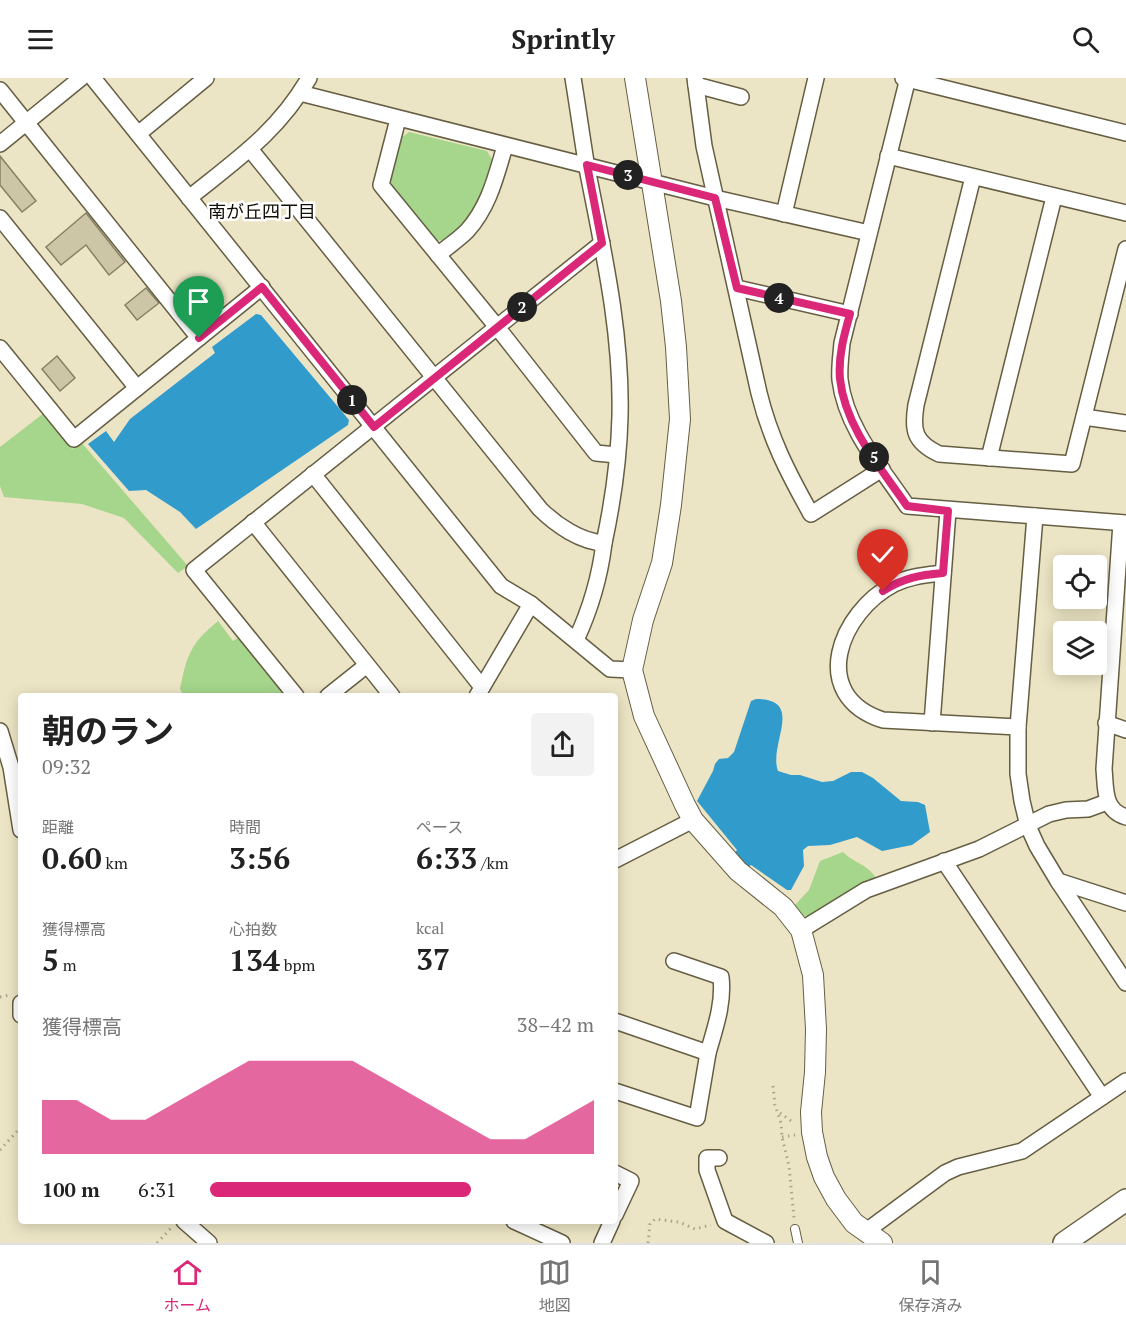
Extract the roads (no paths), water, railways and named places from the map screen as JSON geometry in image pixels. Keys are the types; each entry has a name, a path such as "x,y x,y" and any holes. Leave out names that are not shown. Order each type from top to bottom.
{"main road":[{"path":"1064,1243 1126,1200"}],"street":[{"path":"0,144 81,78"},
{"path":"93,78 501,586 531,604 610,669 632,670"},
{"path":"138,134 206,78"},
{"path":"189,198 250,149 280,120 309,78"},
{"path":"573,78 611,294 617,346 620,416 613,503 602,562 576,640"},
{"path":"635,78 670,301 676,347 680,419 662,563 649,598 632,670 644,716 693,820 738,871 783,907 801,930 813,975 816,1029 812,1132 824,1178 836,1199 854,1223 882,1243"},
{"path":"784,213 816,78"},
{"path":"1126,133 906,78 842,343 840,379 849,416 907,506 1123,523 1120,613 1106,723 1104,769 1107,802 1118,814 1126,817"},
{"path":"741,97 696,81 704,146 765,420 776,448 811,513 882,469"},
{"path":"0,90 199,338"},
{"path":"300,93 715,198 869,233"},
{"path":"398,119 381,185 596,453 617,455"},
{"path":"438,255 466,231 482,210 493,186 505,146"},
{"path":"250,149 540,509 550,519 591,542 604,543"},
{"path":"888,156 1126,213"},
{"path":"973,177 916,405 914,425 916,434 922,443 939,454 1072,464 1126,249"},
{"path":"989,458 1054,197"},
{"path":"0,218 137,388"},
{"path":"294,693 194,570 602,243"},
{"path":"0,348 74,439 262,287"},
{"path":"737,288 850,314"},
{"path":"1084,417 1126,423"},
{"path":"313,474 480,692 531,604"},
{"path":"932,723 948,511"},
{"path":"1035,516 1018,727 1018,774 1028,826 1058,881 1126,983"},
{"path":"253,522 390,693"},
{"path":"943,573 903,580 871,600 850,626 838,653 837,666 845,691 864,711 883,720 1018,727"},
{"path":"332,693 367,665"},
{"path":"1106,723 1126,730"},
{"path":"0,731 11,767 18,811"},
{"path":"801,930 866,890 979,849 1049,814 1066,810 1088,809 1107,802"},
{"path":"618,858 693,820"},
{"path":"944,861 1102,1097"},
{"path":"1058,881 1126,903"},
{"path":"618,1092 697,1118 708,1053 721,1009 723,991 721,977 674,961"},
{"path":"618,1022 708,1053"},
{"path":"865,1232 945,1173 958,1167 1022,1151 1126,1081"},
{"path":"719,1158 707,1158 707,1170 725,1221 766,1243"},
{"path":"618,1174 631,1181 618,1209"},
{"path":"187,1224 209,1243"},
{"path":"602,1243 611,1224"},
{"path":"531,1231 562,1243"}],"lane":[{"path":"795,1228 798,1243"}],"water":[{"path":"256,314 261,315 349,420 348,425 196,529 180,512 146,490 129,491 88,444 106,431 114,442 130,419 215,353 212,347"},
{"path":"756,699 771,701 779,706 782,715 776,760 778,771 822,782 833,781 851,772 862,772 901,801 918,802 925,805 930,832 912,845 882,851 857,837 830,845 808,846 803,850 804,866 791,890 787,890 751,865 747,868 734,854 737,850 697,801 715,764 719,759 728,758 734,752 751,701"}],"district":[{"name":"南が丘四丁目","path":"262,211"}]}
